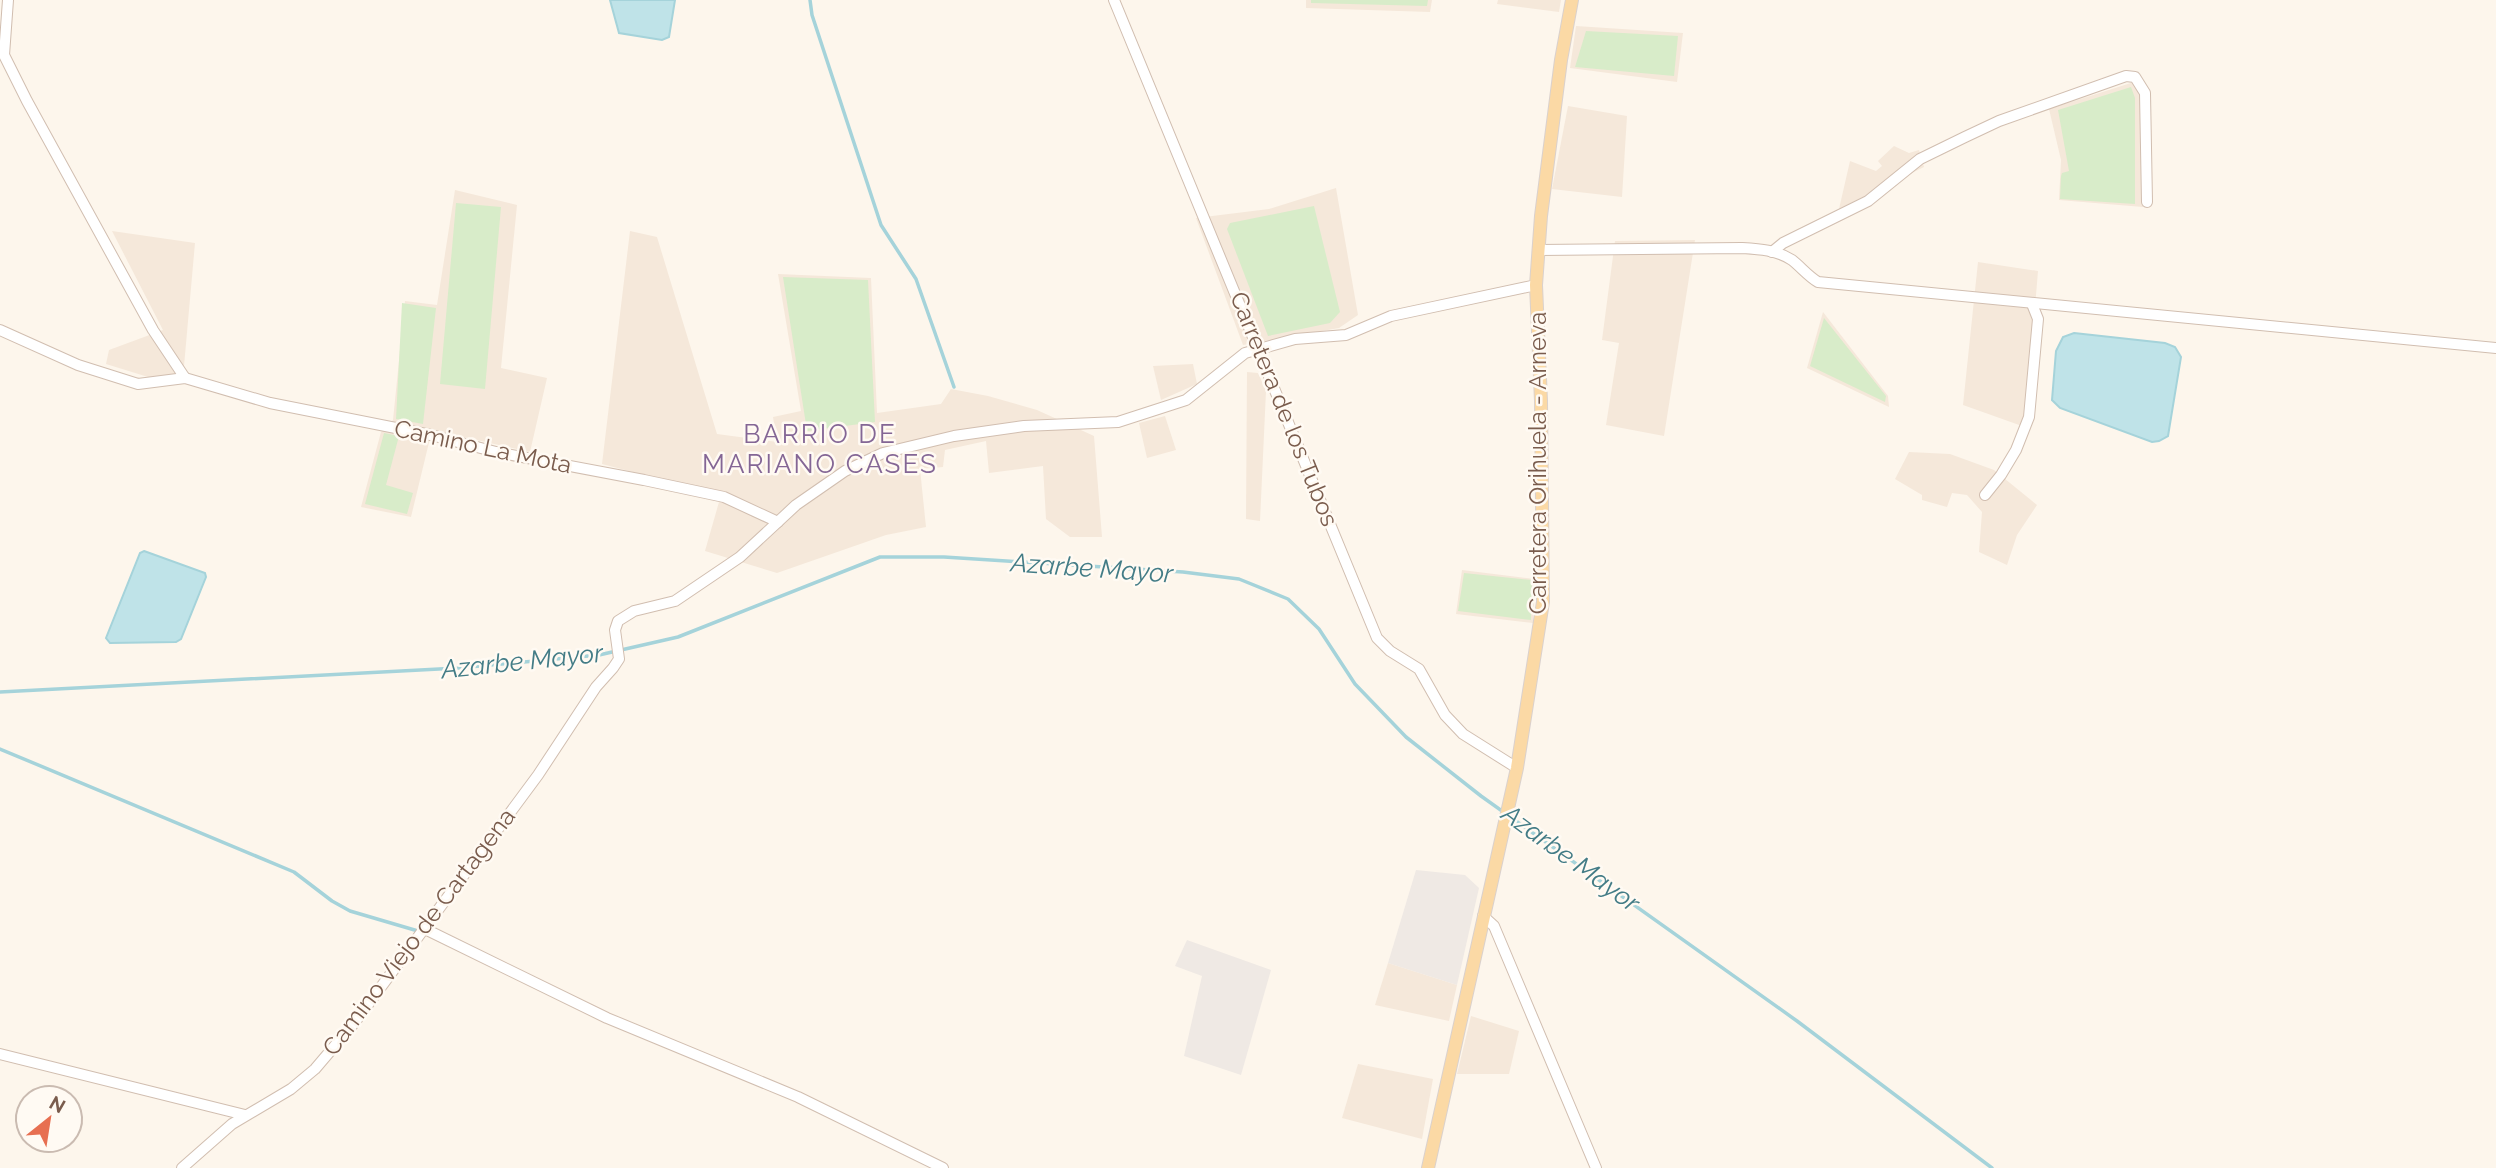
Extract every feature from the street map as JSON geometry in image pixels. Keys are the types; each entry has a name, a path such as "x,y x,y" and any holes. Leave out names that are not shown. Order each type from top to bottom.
{"main road":[{"name":"Carretera Orihuela - Arneva","path":"1428,1168 1517,768 1543,602 1541,401 1536,285 1555,111 1572,0"}],"street":[{"path":"0,330 78,365 138,384 186,377 153,330 26,101 4,55 8,0"},
{"name":"Carretera de los Tubos","path":"1114,0 1377,638 1390,651 1419,669 1445,715 1463,734 1517,768"},
{"path":"1772,251 1868,201 1931,153 1999,121 2126,76 2135,77 2145,93 2147,202"},
{"path":"1539,250 1742,248 1772,251 1794,261 1806,275 1818,282 2496,348"},
{"path":"778,522 796,505 845,471 883,453 984,431 1024,426 1118,422 1186,400 1245,353 1295,339 1346,335 1391,316 1536,285"},
{"path":"1984,495 2001,475 2016,450 2029,417 2038,319 2032,304"},
{"name":"Camino La Mota","path":"186,377 270,403 724,498 778,522"},
{"name":"Camino Viejo de Cartagena","path":"182,1168 245,1115 291,1089 315,1069 355,1022 538,775 585,702 619,659 615,629 618,621 625,615 675,601 740,558 778,522"},
{"path":"1483,916 1494,926 1596,1168"},
{"path":"425,929 607,1018 798,1097 943,1168"},
{"path":"0,1054 245,1115"}],"shaded area":[{"path":"1306,0 1432,0 1430,12 1306,8"},
{"path":"1498,0 1561,0 1559,12 1497,4"},
{"path":"1576,26 1683,33 1677,82 1570,68"},
{"path":"2134,82 2140,95 2143,207 2059,200 2061,160 2049,109"},
{"path":"1568,106 1627,116 1622,197 1552,189"},
{"path":"1894,146 1909,153 1919,150 1924,167 1839,209 1850,161 1876,171 1882,166 1878,161"},
{"path":"1336,188 1358,315 1339,328 1243,345 1196,218 1269,209"},
{"path":"455,190 517,205 501,368 547,378 530,452 432,430 411,517 361,507 381,432 393,420 405,301 437,305"},
{"path":"112,231 195,243 184,366 174,385 106,364 109,350 163,330"},
{"path":"630,231 657,237 717,434 777,442 773,417 801,411 778,274 871,278 877,413 941,404 951,389 1037,410 1094,436 1102,537 1070,537 1046,519 1043,466 989,473 986,441 945,450 943,467 920,469 926,527 886,535 777,573 705,551 721,495 602,464"},
{"path":"1695,240 1664,436 1606,425 1619,343 1602,340 1615,241"},
{"path":"1978,262 2038,271 2026,417 2022,426 1963,405"},
{"path":"1823,312 1888,396 1889,407 1807,368"},
{"path":"1193,364 1197,384 1161,400 1153,366"},
{"path":"1247,372 1258,373 1266,391 1260,521 1246,519"},
{"path":"1165,416 1176,450 1147,458 1139,423"},
{"path":"1909,452 1950,454 1994,470 2037,505 2017,535 2007,565 1979,552 1982,512 1967,495 1952,493 1947,507 1922,500 1922,495 1895,479"},
{"path":"1462,570 1535,579 1533,623 1456,614"},
{"path":"1416,870 1465,875 1479,888 1457,985 1388,963"},
{"path":"1187,940 1271,970 1241,1075 1184,1056 1202,976 1175,966"},
{"path":"1388,963 1457,985 1449,1021 1375,1005"},
{"path":"1471,1016 1519,1031 1509,1074 1457,1074"},
{"path":"1358,1064 1433,1079 1422,1139 1342,1118"}],"green space":[{"path":"1311,0 1428,0 1427,6 1311,3"},
{"path":"1586,31 1678,36 1674,76 1575,67"},
{"path":"2131,87 2135,98 2135,204 2060,199 2061,176 2069,171 2058,110"},
{"path":"456,203 501,207 485,389 440,384"},
{"path":"1314,206 1340,312 1330,323 1268,336 1227,229 1230,223"},
{"path":"783,277 868,280 875,422 807,431"},
{"path":"402,303 436,308 423,424 396,419"},
{"path":"1824,318 1886,396 1885,402 1810,366"},
{"path":"384,433 399,436 386,485 413,493 407,514 365,504"},
{"path":"1464,573 1532,580 1531,620 1458,611"}],"water":[{"path":"610,0 675,0 669,37 662,40 619,33"},
{"path":"2074,333 2165,343 2175,347 2181,357 2168,436 2152,442 2060,408 2052,400 2056,351 2063,337"},
{"path":"144,551 205,573 206,577 181,639 176,642 110,643 106,638 140,553"}],"waterway":[{"path":"810,0 812,15 881,225 916,279 954,387"},
{"name":"Azarbe Mayor","path":"0,692 458,668 599,655 678,637 880,557 944,557 1183,572 1239,579 1288,599 1319,629 1355,684 1406,737 1481,796 1797,1021 1992,1168"},
{"path":"0,749 294,872 350,911 418,931"}],"district":[{"name":"BARRIO DE MARIANO CASES","path":"820,449"}]}
